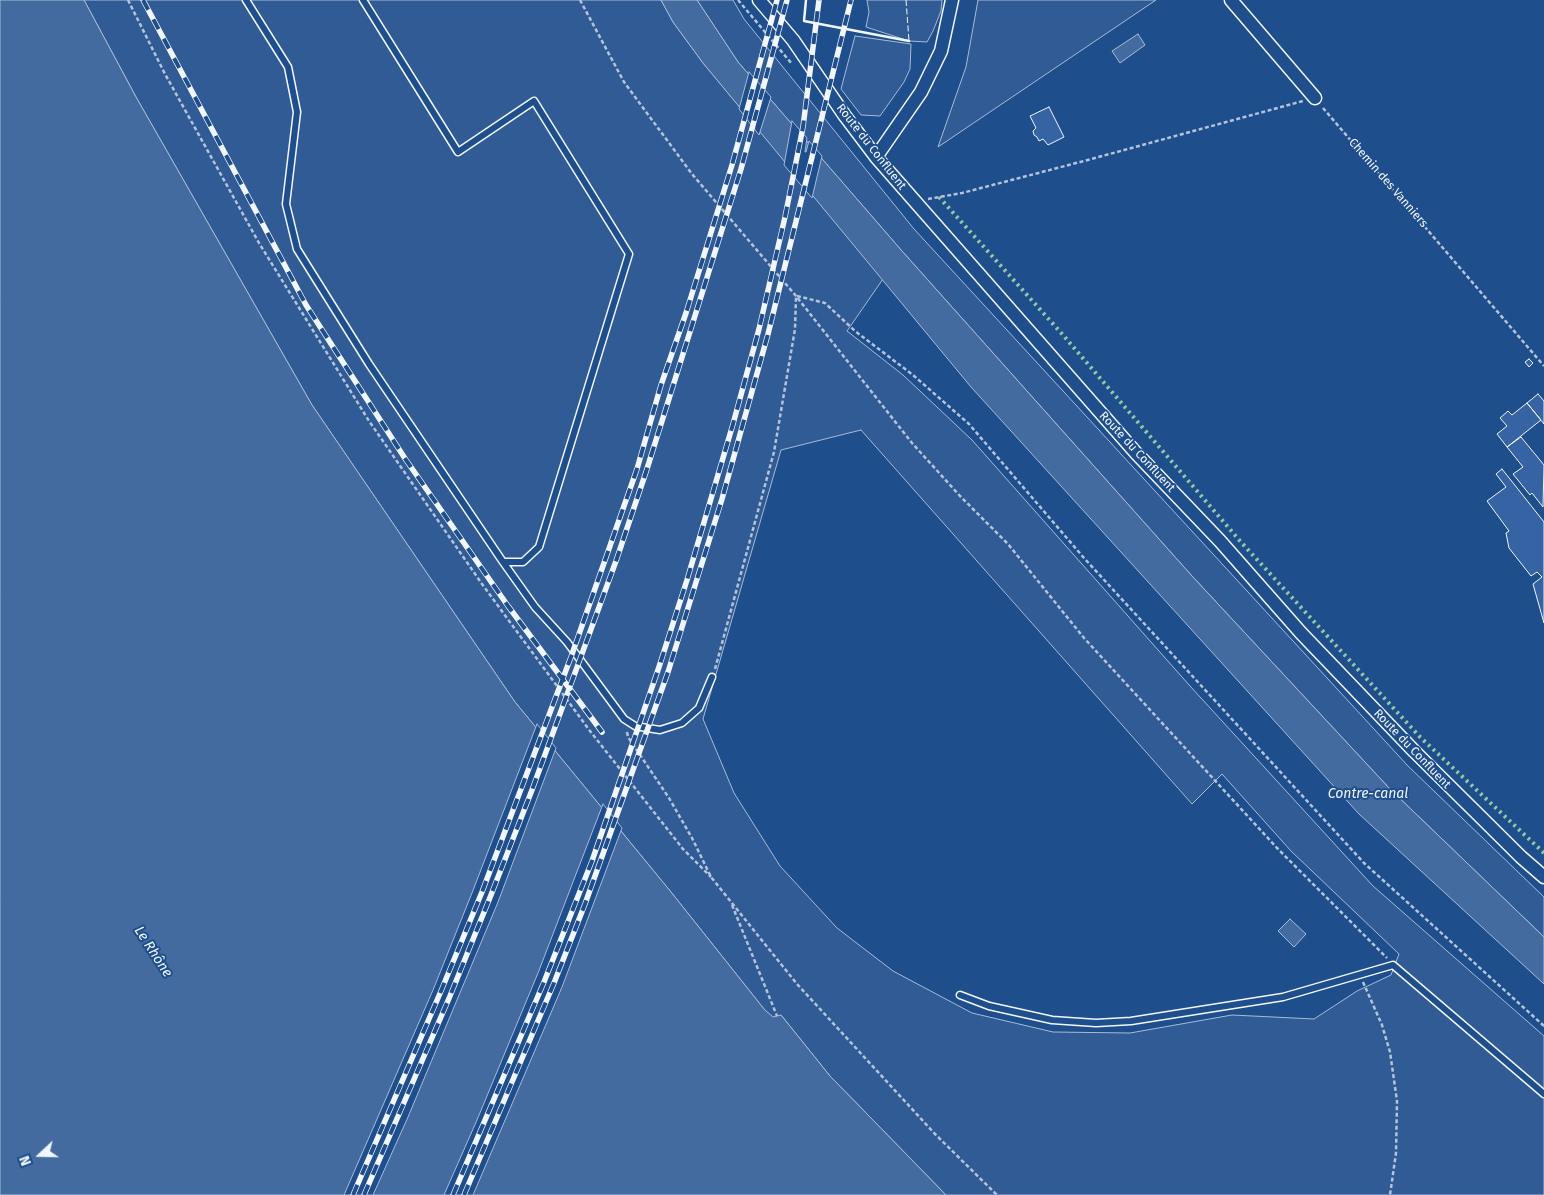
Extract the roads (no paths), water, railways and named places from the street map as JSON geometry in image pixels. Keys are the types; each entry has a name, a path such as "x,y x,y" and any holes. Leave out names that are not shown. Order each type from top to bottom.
{"street":[{"name":"Route du Confluent","path":"759,0 793,40 845,116 876,157 1129,445 1220,541 1301,633 1414,751 1521,857 1544,877"},
{"path":"876,157 921,92 941,51 952,0"},
{"path":"1231,0 1314,98"}],"lane":[{"path":"246,0 288,67 298,112 286,204 297,249 369,364 503,562 535,607 567,642 624,719 635,726 660,730 682,723 699,708 712,677"},
{"path":"363,0 458,152 534,101 629,254 539,547 523,562 503,562"},
{"path":"960,995 989,1006 1052,1020 1096,1023 1131,1021 1282,997 1393,964 1544,1094"}],"water":[{"name":"Le Rhône","path":"0,0 84,0 136,97 312,405 515,702 764,1009 773,1017 781,1015 830,1076 946,1195 0,1195"},
{"name":"Contre-canal","path":"661,0 697,0 738,62 902,251 1192,576 1390,789 1544,937 1544,984 1359,814 971,387 703,63 673,22"},
{"path":"1138,34 1145,45 1120,63 1112,51"},
{"path":"1290,919 1306,934 1294,947 1278,931"}],"railway":[{"path":"143,0 306,305 406,460 508,606 602,732"},
{"path":"353,1195 482,892 571,657 637,469 661,385 686,313 732,165 777,0"},
{"path":"364,1195 450,996 491,895 532,790 616,561 646,472 741,169 787,0"},
{"path":"453,1195 544,982 592,861 687,580 759,329 785,217 803,127 819,0"},
{"path":"464,1195 554,983 585,904 668,672 722,499 768,334 851,0"}]}
